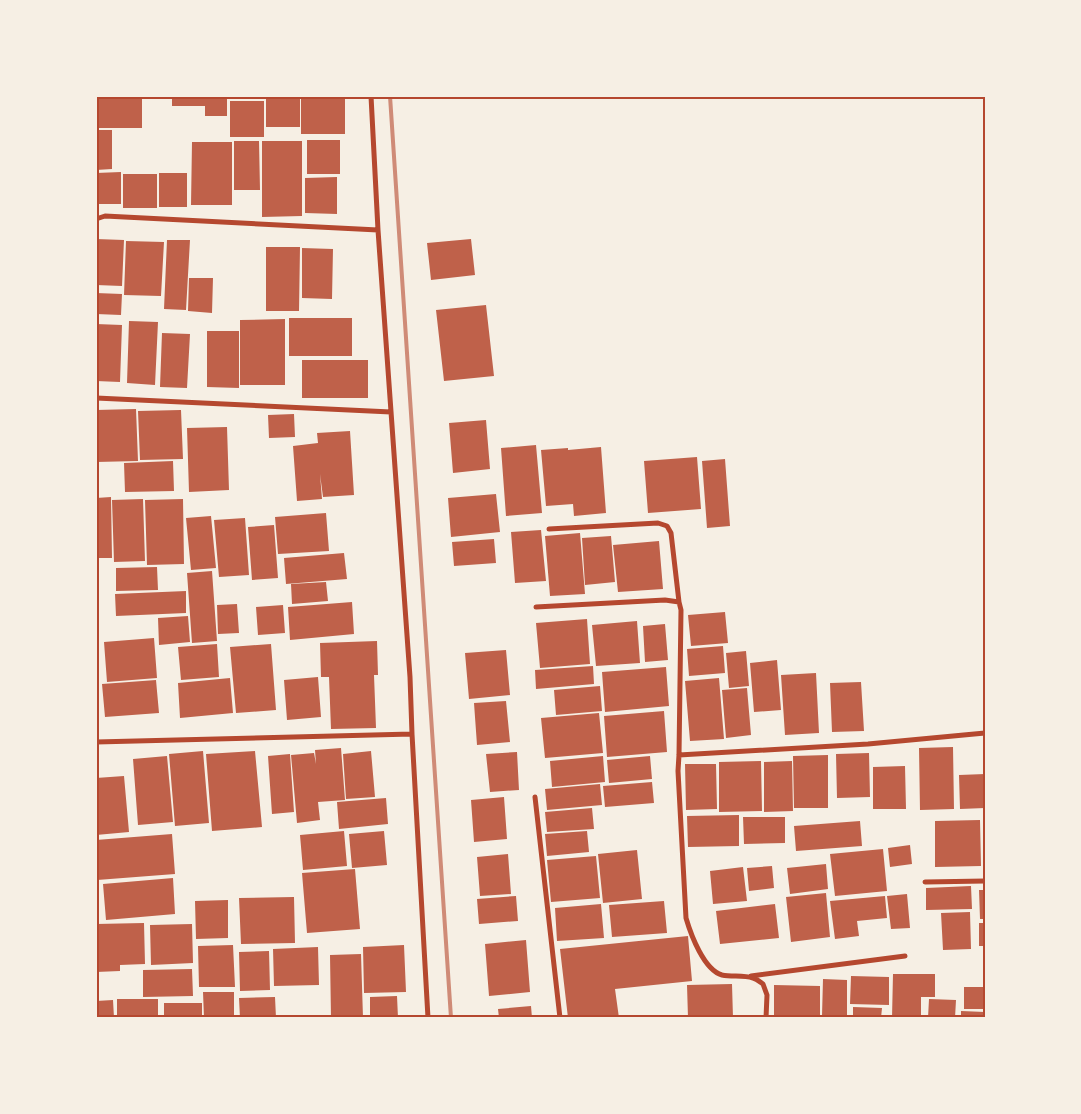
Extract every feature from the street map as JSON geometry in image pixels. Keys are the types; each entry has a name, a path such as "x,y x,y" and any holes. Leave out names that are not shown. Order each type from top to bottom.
{"street":[{"path":"371,96 378,230 410,677 428,1018"},
{"path":"96,218 105,216 378,230"},
{"path":"96,398 391,412"},
{"path":"549,529 658,523 667,526 671,533 681,610 678,771 686,918 690,933 711,968 721,975 754,978 763,984 767,995 766,1018"},
{"path":"536,607 665,600 679,602"},
{"path":"679,755 868,744 985,733"},
{"path":"96,742 412,734"},
{"path":"535,797 560,1018"},
{"path":"925,882 985,881"},
{"path":"745,977 905,956"}],"building":[{"path":"96,96 142,96 142,128 96,128"},
{"path":"172,96 227,96 227,116 205,116 205,106 172,106"},
{"path":"248,96 263,96 263,98 248,98"},
{"path":"266,96 300,96 300,127 266,127"},
{"path":"301,96 345,96 345,134 301,134"},
{"path":"230,101 264,101 264,137 230,137"},
{"path":"96,130 112,130 112,169 96,170"},
{"path":"307,140 340,140 340,174 307,174"},
{"path":"234,141 259,141 260,190 234,190"},
{"path":"262,141 302,141 302,216 262,217"},
{"path":"192,142 232,142 232,205 191,205"},
{"path":"121,172 121,204 96,204 96,173"},
{"path":"159,173 187,173 187,207 159,207"},
{"path":"123,174 157,174 157,208 123,208"},
{"path":"337,177 337,214 305,213 305,178"},
{"path":"96,239 124,240 122,286 96,285"},
{"path":"471,239 475,275 431,280 427,243"},
{"path":"167,240 190,240 186,310 164,309"},
{"path":"126,241 164,242 161,296 124,295"},
{"path":"266,247 300,247 299,311 266,311"},
{"path":"302,248 333,249 332,299 302,298"},
{"path":"189,278 213,278 212,313 188,311"},
{"path":"96,293 122,294 121,315 96,314"},
{"path":"486,305 494,376 444,381 436,310"},
{"path":"289,318 352,318 352,356 289,356"},
{"path":"285,319 285,385 240,385 240,320"},
{"path":"129,321 158,322 155,385 127,383"},
{"path":"96,324 122,325 120,382 96,381"},
{"path":"207,331 239,331 239,388 207,387"},
{"path":"162,333 190,334 187,388 160,387"},
{"path":"302,360 368,360 368,398 302,398"},
{"path":"136,409 138,461 96,462 96,410"},
{"path":"181,410 183,459 140,460 138,411"},
{"path":"294,414 295,437 269,438 268,415"},
{"path":"486,420 490,469 453,473 449,423"},
{"path":"227,427 229,490 189,492 187,428"},
{"path":"350,431 354,495 323,497 320,474 322,499 297,501 293,446 318,443 317,433"},
{"path":"536,445 542,513 506,516 501,448"},
{"path":"601,447 606,513 574,516 573,504 546,506 541,450"},
{"path":"697,457 701,509 648,513 644,461"},
{"path":"725,459 730,526 707,528 702,461"},
{"path":"173,461 174,491 125,492 124,463"},
{"path":"496,494 500,532 451,537 448,498"},
{"path":"111,497 112,558 96,558 96,498"},
{"path":"143,499 145,561 114,562 112,500"},
{"path":"183,499 184,564 147,565 145,500"},
{"path":"326,513 329,551 278,554 275,517"},
{"path":"211,516 216,568 191,570 186,518"},
{"path":"245,518 249,575 219,577 214,520"},
{"path":"274,525 278,578 252,580 248,527"},
{"path":"541,530 546,581 515,583 511,532"},
{"path":"580,533 585,594 550,596 545,536"},
{"path":"611,536 615,582 585,585 582,538"},
{"path":"494,539 496,563 454,566 452,542"},
{"path":"659,541 663,589 618,592 613,545"},
{"path":"344,553 347,579 286,584 284,558"},
{"path":"157,567 158,590 116,591 116,568"},
{"path":"212,571 217,641 192,643 187,573"},
{"path":"326,582 328,601 292,604 291,584"},
{"path":"186,591 186,613 116,616 115,594"},
{"path":"352,602 354,634 290,640 288,607"},
{"path":"237,604 239,633 218,634 217,605"},
{"path":"283,605 285,633 258,635 256,607"},
{"path":"725,612 728,643 691,646 688,615"},
{"path":"188,616 190,642 159,645 158,618"},
{"path":"587,619 590,664 540,668 536,623"},
{"path":"637,621 640,663 596,666 592,625"},
{"path":"665,624 668,660 645,662 643,626"},
{"path":"154,638 157,678 107,682 104,642"},
{"path":"377,641 378,675 374,675 376,728 331,729 329,677 321,677 320,643"},
{"path":"217,644 219,677 181,680 178,647"},
{"path":"271,644 276,710 236,713 230,647"},
{"path":"723,646 725,673 689,676 687,649"},
{"path":"506,650 510,695 469,699 465,653"},
{"path":"746,651 749,686 729,688 726,653"},
{"path":"777,660 781,710 754,712 750,663"},
{"path":"593,666 594,684 536,689 535,670"},
{"path":"666,667 669,706 605,712 602,672"},
{"path":"816,673 819,733 785,735 781,675"},
{"path":"318,677 321,717 287,720 284,680"},
{"path":"230,678 233,713 180,718 178,683"},
{"path":"719,678 724,739 690,741 685,681"},
{"path":"156,680 159,713 105,717 102,684"},
{"path":"861,682 864,731 832,732 830,683"},
{"path":"600,686 602,711 556,715 554,690"},
{"path":"747,688 751,735 726,738 722,690"},
{"path":"506,701 510,742 477,745 474,703"},
{"path":"664,711 667,752 607,757 604,716"},
{"path":"599,713 603,753 545,758 541,718"},
{"path":"953,747 954,809 920,810 919,748"},
{"path":"341,748 345,800 318,802 320,820 297,823 291,755 314,753 316,764 315,750"},
{"path":"203,751 209,823 175,826 169,754"},
{"path":"255,751 262,827 212,831 206,754"},
{"path":"371,751 375,797 346,799 343,754"},
{"path":"517,752 519,790 490,792 486,754"},
{"path":"869,753 870,797 837,798 836,754"},
{"path":"290,754 294,812 272,814 268,756"},
{"path":"828,755 828,808 794,808 793,756"},
{"path":"167,756 173,822 138,825 133,759"},
{"path":"603,756 605,782 552,787 550,761"},
{"path":"650,756 652,779 609,783 607,760"},
{"path":"761,761 762,811 719,812 719,762"},
{"path":"792,761 793,811 764,812 764,762"},
{"path":"685,764 716,764 717,809 686,810"},
{"path":"905,766 906,809 873,809 873,767"},
{"path":"985,774 985,808 960,809 959,775"},
{"path":"124,776 129,832 96,835 96,778"},
{"path":"652,782 654,803 605,807 603,786"},
{"path":"600,784 602,805 547,810 545,789"},
{"path":"504,797 507,839 474,842 471,800"},
{"path":"386,798 388,824 339,829 337,802"},
{"path":"592,808 594,829 547,832 545,812"},
{"path":"739,815 739,846 688,847 687,816"},
{"path":"743,817 785,817 785,843 744,844"},
{"path":"980,820 981,866 935,867 935,821"},
{"path":"860,821 862,846 796,851 794,826"},
{"path":"344,831 347,866 303,870 300,835"},
{"path":"384,831 387,865 352,868 349,834"},
{"path":"587,831 589,852 547,856 545,834"},
{"path":"172,834 175,874 97,880 96,840"},
{"path":"910,845 912,864 890,867 888,848"},
{"path":"883,849 887,891 835,896 830,854"},
{"path":"637,850 642,899 603,903 598,854"},
{"path":"508,854 511,894 480,896 477,857"},
{"path":"596,856 600,898 551,902 547,860"},
{"path":"826,864 828,889 790,894 787,868"},
{"path":"772,866 774,888 749,891 747,868"},
{"path":"743,867 747,901 713,904 710,871"},
{"path":"355,869 360,929 307,933 302,873"},
{"path":"173,878 175,914 106,920 103,884"},
{"path":"971,886 972,909 926,910 926,888"},
{"path":"979,890 985,890 985,919 980,919"},
{"path":"826,893 830,937 791,942 786,897"},
{"path":"907,894 910,928 891,929 887,896"},
{"path":"516,896 518,921 479,924 477,899"},
{"path":"885,896 887,918 857,921 859,936 835,939 830,901"},
{"path":"294,897 295,943 241,944 239,898"},
{"path":"228,900 228,938 196,939 195,901"},
{"path":"664,901 667,933 612,937 609,905"},
{"path":"601,904 604,938 557,941 555,908"},
{"path":"775,904 779,938 720,944 716,911"},
{"path":"970,912 971,949 943,950 941,913"},
{"path":"144,923 145,964 120,965 120,971 96,972 96,924"},
{"path":"979,923 985,923 985,946 979,946"},
{"path":"192,924 193,963 151,965 150,925"},
{"path":"688,936 692,981 615,989 619,1018 568,1018 560,949"},
{"path":"526,940 530,992 489,996 485,944"},
{"path":"233,945 235,987 199,987 198,946"},
{"path":"404,945 406,992 364,993 363,947"},
{"path":"318,947 319,985 274,986 273,949"},
{"path":"269,951 270,990 240,991 239,952"},
{"path":"361,954 363,1018 331,1018 330,955"},
{"path":"192,969 193,996 143,997 143,970"},
{"path":"893,974 935,974 935,997 921,997 921,1018 892,1018"},
{"path":"851,976 889,977 889,1005 850,1004"},
{"path":"823,979 847,980 847,1017 822,1016"},
{"path":"732,984 733,1018 688,1018 687,985"},
{"path":"774,985 820,986 820,1018 774,1018"},
{"path":"964,987 985,987 985,1009 964,1009"},
{"path":"203,992 234,992 234,1018 204,1018"},
{"path":"397,996 398,1018 370,1018 370,997"},
{"path":"275,997 276,1018 240,1018 239,998"},
{"path":"117,999 158,999 158,1018 117,1018"},
{"path":"929,999 956,1000 955,1018 928,1018"},
{"path":"113,1000 114,1018 96,1018 96,1001"},
{"path":"164,1003 202,1003 202,1018 164,1018"},
{"path":"531,1006 532,1018 499,1018 498,1009"},
{"path":"853,1007 882,1008 881,1018 853,1018"},
{"path":"961,1011 985,1012 985,1018 961,1018"}],"railway":[{"path":"390,96 451,1018"}]}
